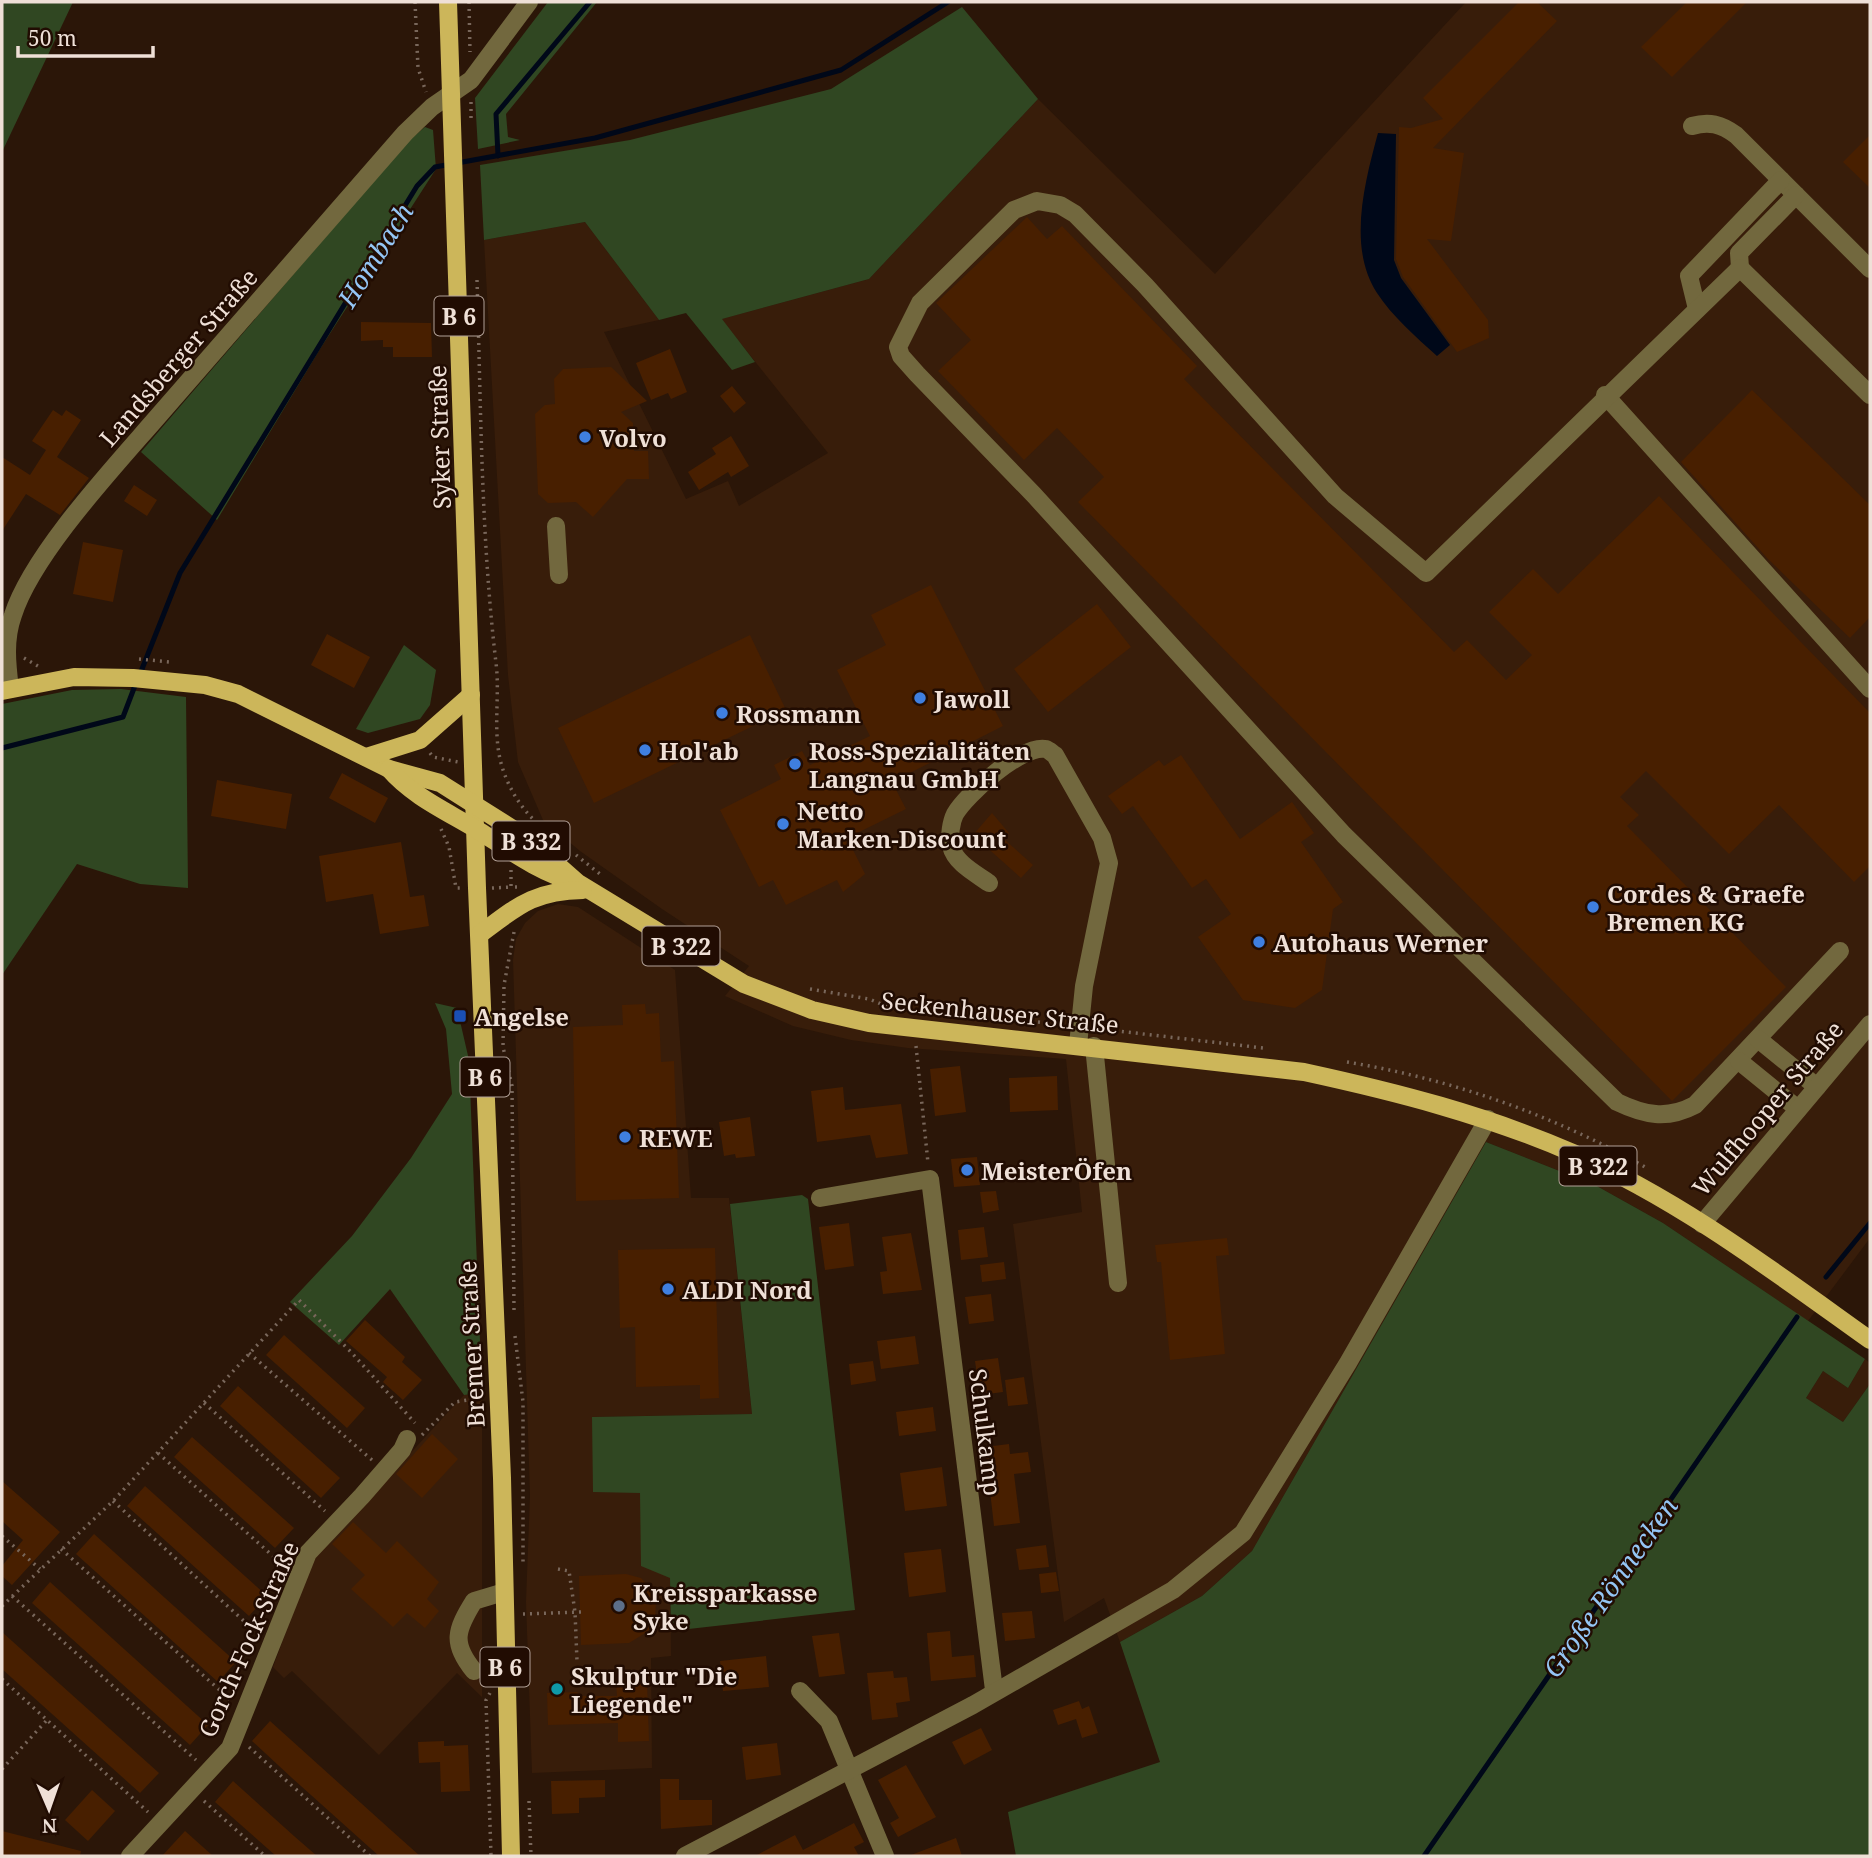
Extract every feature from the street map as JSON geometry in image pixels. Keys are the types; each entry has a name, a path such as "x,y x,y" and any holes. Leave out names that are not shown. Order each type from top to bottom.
{"main road":[{"name":"Syker Straße","path":"448,2 452,94 462,132 455,183 477,830"},
{"path":"6,690 74,677 133,678 205,685 238,694 389,769 440,783 476,807"},
{"path":"366,757 420,740 471,695"},
{"path":"389,769 401,783 477,830"},
{"name":"B 332","path":"476,807 527,838 584,887"},
{"name":"B 322","path":"477,830 558,878 584,887"},
{"name":"Bremer Straße","path":"477,830 511,1856"},
{"path":"480,934 526,900 584,887"},
{"name":"Seckenhauser Straße","path":"584,887 744,984 773,998 835,1015 915,1028 1304,1072 1446,1106 1488,1119"},
{"name":"B 322","path":"1488,1119 1576,1154 1702,1224 1870,1340"}],"street":[{"name":"Landsberger Straße","path":"6,690 7,638 13,613 35,571 113,469 405,133 432,107 471,80 529,2"},
{"path":"1692,126 1706,122 1724,127 1870,269"},
{"path":"1697,309 1689,276 1781,180"},
{"path":"1796,195 1739,253 1740,268 1870,395"},
{"path":"1740,268 1605,395 1426,573 1327,488 1136,276 1075,214 1060,205 1037,201 1014,210 920,303 898,347 901,356 916,374 1041,503 1343,835 1616,1102 1643,1113 1664,1116 1681,1112 1706,1096 1840,951"},
{"path":"1605,395 1870,689"},
{"path":"556,526 559,575"},
{"path":"989,883 957,859 951,846 953,817 969,795 990,778 1018,758 1034,750 1046,749 1055,755 1102,838 1109,863 1079,1027 1086,1046 1118,1283"},
{"name":"Wulfhooper Straße","path":"1702,1224 1870,1024"},
{"path":"1758,1039 1818,1087"},
{"path":"1739,1060 1798,1109"},
{"path":"685,1856 850,1767 973,1705 994,1690 1173,1590 1243,1533 1348,1363 1488,1119"},
{"path":"820,1198 930,1179"},
{"name":"Schulkamp","path":"930,1179 994,1690"},
{"name":"Gorch-Fock-Straße","path":"130,1856 230,1748 308,1553 384,1471 407,1439"},
{"path":"474,1671 459,1648 458,1626 474,1601 504,1592"},
{"path":"800,1691 829,1721 885,1856"}],"path":[{"path":"415,2 418,68 432,107"},
{"path":"462,132 471,80 469,2"},
{"path":"477,279 488,601 496,665 497,739 500,761 514,794 535,822 527,838"},
{"path":"420,740 433,757 450,762 500,761"},
{"path":"566,847 603,876"},
{"path":"515,1320 511,1199 514,1126 512,1086 503,1047 504,985 510,939 519,922 531,911 520,887 511,887 511,871 518,856"},
{"path":"804,989 869,999 900,1008"},
{"path":"1028,1021 1265,1048"},
{"path":"915,1028 930,1179"},
{"path":"1340,1061 1480,1093"},
{"path":"2,1606 113,1501 299,1300 426,1434"},
{"path":"515,1333 523,1402 523,1566"},
{"path":"249,1353 384,1471"},
{"path":"407,1439 426,1434 455,1402 497,1395"},
{"path":"204,1403 338,1522"},
{"path":"158,1453 281,1564 299,1576"},
{"path":"113,1501 256,1633 272,1643"},
{"path":"2,1536 40,1569"},
{"path":"61,1549 229,1700 246,1709"},
{"path":"558,1569 569,1571 575,1612 577,1661"},
{"path":"12,1596 209,1772"},
{"path":"523,1606 524,1626"},
{"path":"523,1614 582,1612"},
{"path":"2,1679 162,1824"},
{"path":"491,1856 486,1700 490,1692 506,1682"},
{"path":"2,1769 47,1720"},
{"path":"235,1735 370,1856"},
{"path":"192,1790 265,1856"},
{"path":"529,1791 531,1856"}],"shaded area":[{"path":"1466,2 1870,2 1870,1238 1808,1321 1663,1223 1595,1185 1486,1142 1252,1551 1202,1596 1120,1642 1104,1598 1064,1622 1013,1224 1082,1212 1066,1059 908,1048 851,1040 793,1026 725,996 749,966 580,851 543,820 518,762 508,675 484,240 585,222 659,320 604,332 686,499 728,481 739,506 828,453 721,319 869,279 1038,99 1215,274"},
{"path":"558,904 578,907 675,970 691,1198 729,1198 752,1414 592,1417 640,1493 670,1578 671,1656 651,1658 652,1768 532,1773 526,1602 530,1495 513,960 516,939 525,923 538,911"},
{"path":"1865,1359 1870,1363 1870,1384 1843,1422 1806,1398 1823,1371 1848,1388"},
{"path":"482,1393 482,1697 457,1673 379,1755 292,1671 284,1678 273,1667 313,1559 464,1395"}],"green space":[{"path":"2,2 73,2 2,152"},
{"path":"548,2 597,2 506,114 508,137 520,140 478,149 475,98"},
{"path":"962,7 1038,99 869,279 722,319 755,362 732,370 686,313 659,320 585,222 484,240 480,165 630,140 831,89"},
{"path":"425,127 433,130 436,169 320,349 217,520 141,452 407,142"},
{"path":"404,645 436,670 430,705 420,719 368,733 356,729"},
{"path":"121,689 186,697 188,888 140,884 77,864 2,975 2,704 72,690"},
{"path":"435,1003 457,1008 469,1060 482,1393 464,1395 390,1289 339,1345 290,1302 352,1236 411,1158 452,1094 446,1029"},
{"path":"1486,1142 1595,1185 1663,1223 1865,1359 1848,1388 1823,1371 1806,1398 1843,1422 1870,1384 1870,1856 1016,1856 1008,1812 1160,1762 1120,1642 1202,1596 1252,1551"},
{"path":"802,1195 808,1199 855,1610 671,1631 670,1578 641,1566 640,1493 593,1492 592,1417 752,1414 730,1204"}],"water":[{"path":"1378,133 1396,134 1394,260 1401,278 1450,345 1437,356 1383,302 1368,275 1363,255 1361,214"}],"building":[{"path":"1519,2 1537,2 1557,21 1433,148 1464,153 1451,241 1427,239 1488,320 1489,338 1457,352 1403,277 1396,259 1399,127 1411,128 1443,119 1423,98"},
{"path":"1687,2 1747,2 1672,77 1641,47"},
{"path":"1870,135 1870,188 1843,162"},
{"path":"1027,217 1047,239 1062,226 1197,366 1184,379 1454,652 1467,640 1506,680 1532,655 1489,612 1533,569 1558,594 1659,496 1870,713 1870,866 1854,882 1779,805 1729,854 1646,771 1620,797 1639,815 1627,826 1786,987 1672,1101 1078,502 1104,477 1057,428 1024,460 938,371 971,340 936,303"},
{"path":"361,322 431,323 432,357 393,357 393,347 383,347 383,340 361,341"},
{"path":"670,349 687,392 671,399 668,393 651,400 636,363"},
{"name":"Volvo","path":"611,367 647,401 621,412 633,423 634,451 648,451 649,479 627,479 593,517 576,502 548,503 538,494 535,414 545,405 555,404 554,379 563,369"},
{"path":"732,386 746,403 734,413 720,396"},
{"path":"1752,390 1870,505 1870,617 1850,638 1768,559 1681,462"},
{"path":"53,410 62,416 66,410 81,420 57,457 89,478 60,515 26,494 2,531 2,457 30,475 46,450 32,441"},
{"path":"731,436 749,466 731,477 728,472 699,490 688,472 716,454 712,448"},
{"path":"134,485 157,500 147,516 124,501"},
{"path":"83,542 123,550 113,602 73,594"},
{"path":"931,585 1003,726 892,782 906,809 847,838 865,874 843,892 837,880 786,905 773,880 759,887 720,810 781,779 774,765 802,751 810,765 870,736 837,670 886,645 871,615"},
{"path":"1097,604 1131,647 1048,712 1014,669"},
{"path":"327,634 370,657 354,688 311,665"},
{"path":"750,635 786,710 594,803 558,728"},
{"path":"1181,755 1240,839 1292,802 1314,833 1301,842 1343,902 1333,909 1322,990 1295,1008 1243,1000 1198,937 1231,914 1206,879 1192,888 1133,806 1122,814 1108,796 1159,760 1164,766"},
{"path":"342,773 388,798 375,823 329,798"},
{"path":"217,780 292,794 286,829 211,816"},
{"path":"992,813 1009,833 1004,839 1033,865 1021,878 973,835"},
{"path":"401,842 410,897 424,895 429,926 380,934 373,894 326,902 319,856"},
{"name":"REWE","path":"645,1004 646,1014 659,1013 661,1062 674,1061 679,1198 576,1201 573,1027 623,1025 622,1005"},
{"path":"960,1066 966,1112 935,1116 930,1069"},
{"path":"1057,1076 1058,1110 1010,1112 1009,1078"},
{"path":"843,1087 845,1110 901,1104 908,1154 876,1158 870,1135 817,1142 811,1091"},
{"path":"750,1117 755,1156 724,1156 719,1122"},
{"path":"977,1157 980,1185 954,1187 951,1159"},
{"path":"996,1191 999,1210 983,1213 980,1192"},
{"path":"849,1223 854,1266 825,1270 819,1227"},
{"path":"984,1227 988,1257 961,1260 958,1230"},
{"path":"911,1233 922,1290 883,1294 880,1272 887,1271 882,1237"},
{"path":"1227,1238 1229,1255 1216,1256 1225,1354 1170,1360 1161,1262 1157,1262 1155,1245"},
{"name":"ALDI Nord","path":"715,1248 719,1398 700,1399 700,1385 636,1387 635,1327 620,1328 618,1250"},
{"path":"1004,1262 1006,1279 982,1282 980,1265"},
{"path":"991,1294 994,1321 969,1324 965,1297"},
{"path":"365,1320 405,1357 402,1362 422,1380 403,1400 383,1382 387,1377 346,1341"},
{"path":"284,1335 365,1408 347,1428 266,1355"},
{"path":"915,1336 919,1364 881,1369 877,1341"},
{"path":"998,1358 1003,1392 980,1395 975,1361"},
{"path":"873,1361 876,1381 851,1385 849,1364"},
{"path":"1024,1377 1028,1404 1008,1406 1005,1380"},
{"path":"238,1386 340,1478 321,1498 220,1406"},
{"path":"933,1407 936,1431 899,1436 896,1412"},
{"path":"432,1434 458,1459 422,1498 396,1474"},
{"path":"192,1437 294,1528 275,1548 174,1457"},
{"path":"1009,1444 1010,1454 1028,1452 1031,1472 1014,1474 1020,1523 994,1526 985,1447"},
{"path":"942,1467 947,1506 905,1511 900,1473"},
{"path":"2,1481 60,1532 12,1585 2,1576 2,1566 23,1540 2,1521"},
{"path":"145,1486 267,1596 249,1616 127,1506"},
{"path":"353,1522 386,1553 397,1541 439,1582 427,1599 439,1611 425,1628 407,1613 393,1627 351,1589 365,1575 332,1544"},
{"path":"94,1534 236,1662 218,1682 76,1554"},
{"path":"1046,1545 1049,1567 1019,1570 1016,1549"},
{"path":"941,1549 946,1592 909,1597 904,1553"},
{"path":"1056,1572 1059,1591 1041,1593 1039,1574"},
{"name":"Kreissparkasse Syke","path":"626,1574 641,1578 653,1591 656,1601 655,1621 647,1632 629,1643 581,1645 579,1576"},
{"path":"50,1582 208,1725 190,1745 32,1603"},
{"path":"1032,1611 1035,1638 1005,1641 1002,1613"},
{"path":"950,1631 952,1657 974,1655 976,1677 931,1681 927,1633"},
{"path":"2,1632 159,1773 140,1793 2,1669"},
{"path":"839,1633 845,1674 819,1677 812,1636"},
{"path":"766,1656 769,1687 723,1691 720,1661"},
{"path":"893,1671 894,1678 907,1677 910,1701 896,1703 898,1717 872,1720 867,1673"},
{"path":"647,1681 649,1741 618,1742 618,1723 548,1725 547,1693 577,1692 581,1696 617,1696 616,1682"},
{"path":"1079,1701 1082,1709 1089,1706 1098,1733 1082,1738 1076,1719 1058,1725 1053,1710"},
{"path":"270,1721 420,1856 379,1856 292,1778 252,1741"},
{"path":"981,1728 992,1750 964,1765 952,1742"},
{"path":"444,1741 444,1746 468,1745 470,1791 441,1792 440,1762 419,1763 418,1742"},
{"path":"777,1743 781,1775 746,1780 742,1747"},
{"path":"906,1765 936,1817 898,1837 890,1823 899,1818 878,1780"},
{"path":"660,1779 679,1779 679,1800 712,1800 712,1825 661,1829"},
{"path":"605,1780 605,1797 579,1798 579,1813 552,1814 551,1781"},
{"path":"233,1781 317,1856 276,1856 215,1802"},
{"path":"92,1790 115,1811 88,1841 65,1820"},
{"path":"854,1823 864,1842 854,1847 859,1856 755,1856 795,1835 803,1850"},
{"path":"2,1831 81,1851 80,1856 2,1856"},
{"path":"185,1831 213,1856 162,1856"},
{"path":"956,1838 962,1856 911,1856 911,1855"}],"waterway":[{"path":"498,156 496,114 590,2"},
{"name":"Hombach","path":"140,674 180,573 417,186 435,167 595,138 841,70 948,2"},
{"name":"Hombach","path":"2,748 123,717 136,683"},
{"name":"Große Rönnecken","path":"1826,1277 1870,1223"},
{"name":"Große Rönnecken","path":"1424,1856 1797,1317"}],"place":[{"name":"Volvo","path":"585,437"},
{"name":"Jawoll","path":"920,698"},
{"name":"Rossmann","path":"722,713"},
{"name":"Hol'ab","path":"645,750"},
{"name":"Ross-Spezialitäten Langnau GmbH","path":"795,764"},
{"name":"Netto Marken-Discount","path":"783,824"},
{"name":"Cordes & Graefe Bremen KG","path":"1593,907"},
{"name":"Autohaus Werner","path":"1259,942"},
{"name":"Angelse","path":"460,1016"},
{"name":"REWE","path":"625,1137"},
{"name":"MeisterÖfen","path":"967,1170"},
{"name":"ALDI Nord","path":"668,1289"},
{"name":"Kreissparkasse Syke","path":"619,1606"},
{"name":"Skulptur \"Die Liegende\"","path":"557,1689"}]}
